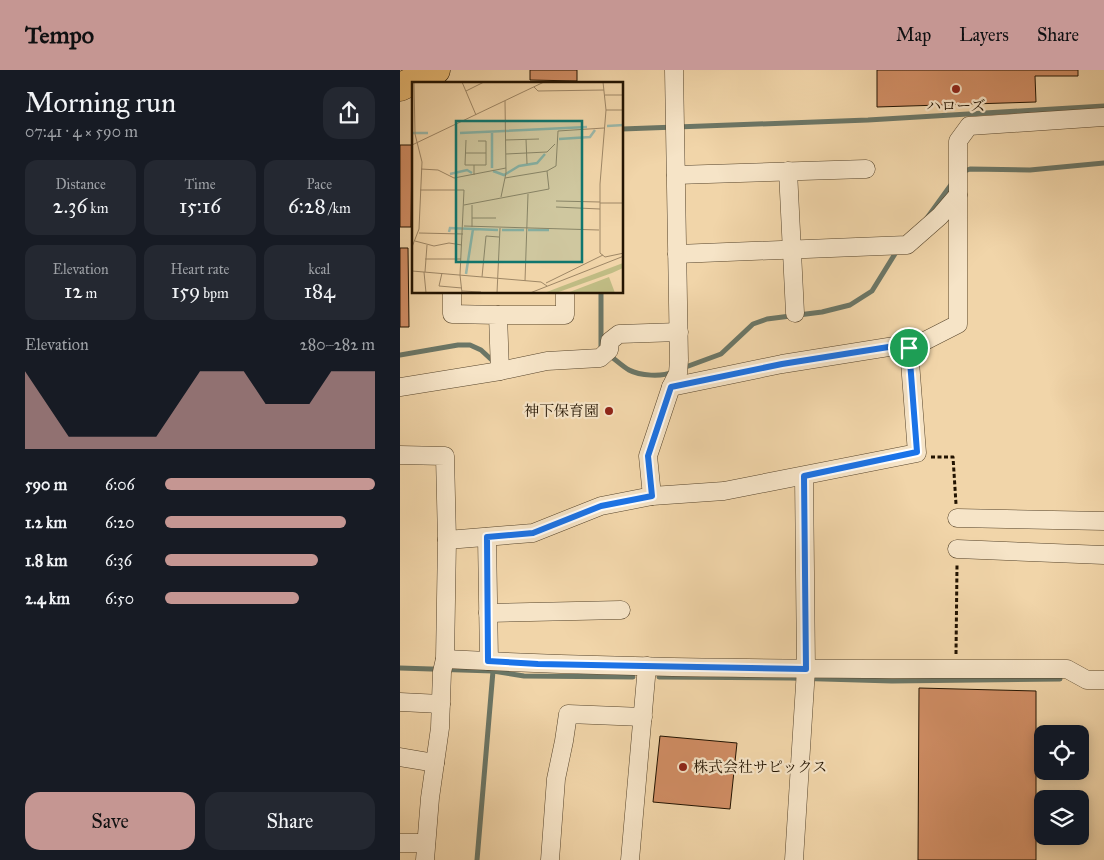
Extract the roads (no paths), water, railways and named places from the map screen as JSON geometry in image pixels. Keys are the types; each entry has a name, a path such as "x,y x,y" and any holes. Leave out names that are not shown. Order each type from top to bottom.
{"highway":[{"path":"400,87 436,70"}],"street":[{"path":"652,496 648,456 676,375 679,332 674,70"},
{"path":"676,375 782,364 901,345 909,348 958,324 958,141 969,126 1104,117"},
{"path":"676,175 866,169"},
{"path":"788,171 795,313"},
{"path":"678,254 907,245 940,216 958,183"},
{"path":"452,294 452,314 498,315 565,315 565,294"},
{"path":"498,315 500,371"},
{"path":"400,387 500,371 547,361 600,358 607,352 610,342 619,334 679,332"},
{"path":"447,540 533,533 601,506 652,496 724,491 917,452 909,348"},
{"path":"400,455 445,456 447,540 444,665 440,728 426,851 400,842"},
{"path":"794,860 806,675 804,476"},
{"path":"957,518 1104,521"},
{"path":"487,537 488,661"},
{"path":"957,550 1104,555"},
{"path":"488,613 621,610"},
{"path":"444,665 488,661 647,666 806,675 1067,669 1087,680 1104,680"},
{"path":"630,860 647,666"},
{"path":"400,702 441,704"},
{"path":"550,860 556,779 568,714 643,717"},
{"path":"400,757 435,764"}],"waterway":[{"path":"624,129 868,120 1104,106"},
{"path":"962,172 970,169 1030,170 1104,163"},
{"path":"927,218 953,182"},
{"path":"683,368 721,354 753,324 767,319 822,312 850,305 872,291 898,249"},
{"path":"601,294 601,347"},
{"path":"400,355 458,345 470,345 481,350 494,362"},
{"path":"609,355 626,368 639,374 657,375 673,372"},
{"path":"400,668 493,671 524,676 633,677"},
{"path":"477,860 493,671"},
{"path":"659,677 892,681 1060,679"}],"place":[{"name":"ハローズ","path":"956,89"},
{"name":"神下保育園","path":"609,411"},
{"name":"株式会社サピックス","path":"683,767"}]}
